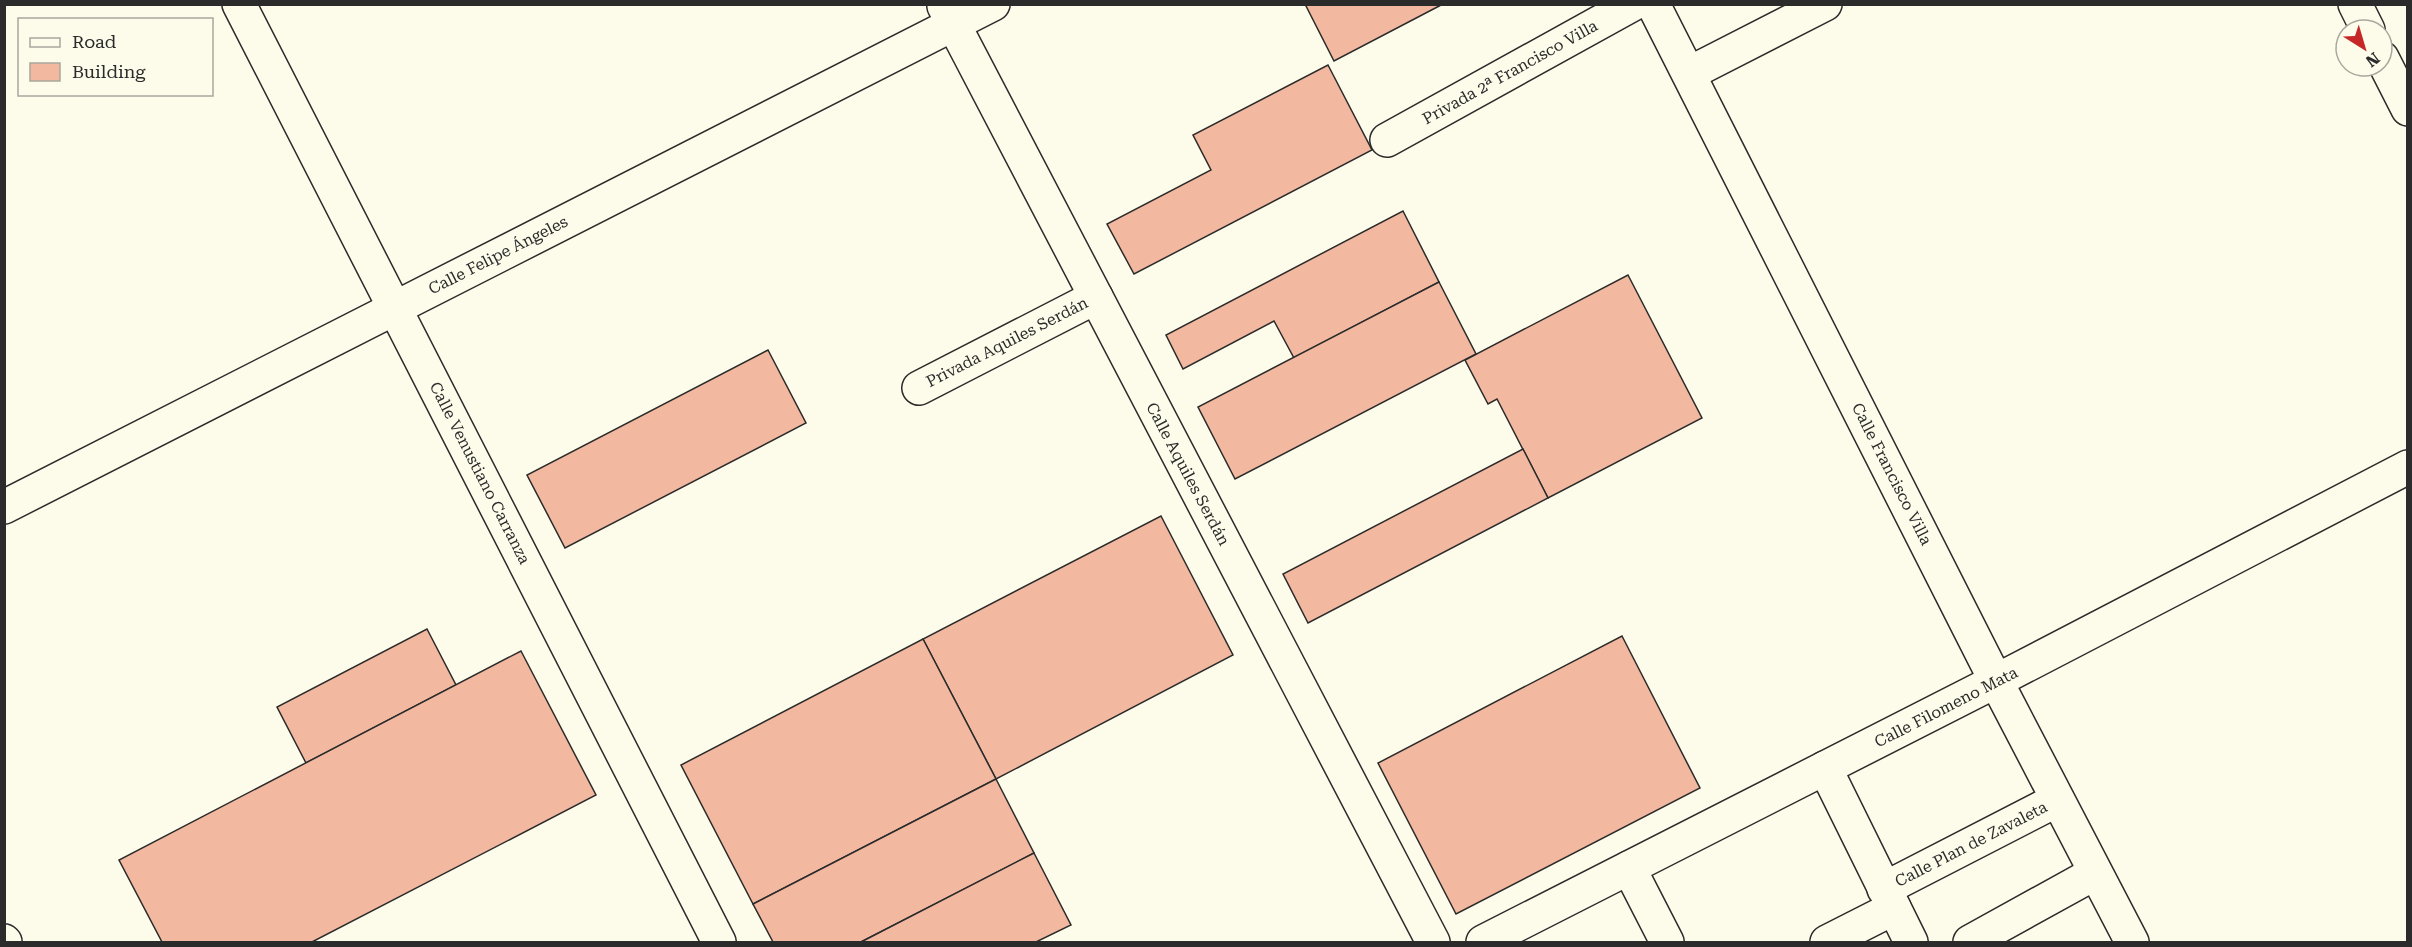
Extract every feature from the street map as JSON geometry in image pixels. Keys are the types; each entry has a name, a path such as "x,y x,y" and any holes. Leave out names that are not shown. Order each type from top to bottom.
{"street":[{"name":"Calle Venustiano Carranza","path":"239,4 719,942"},
{"name":"Calle Felipe Ángeles","path":"4,507 395,307 949,15 993,4"},
{"name":"Privada 2ª Francisco Villa","path":"1387,140 1633,4"},
{"name":"Calle Francisco Villa","path":"1653,4 1690,73 1996,681 2132,942"},
{"path":"1690,73 1825,4"},
{"path":"2355,4 2362,18"},
{"name":"Calle Aquiles Serdán","path":"949,15 1433,942"},
{"path":"2392,78 2408,109"},
{"name":"Privada Aquiles Serdán","path":"919,388 1096,297"},
{"name":"Calle Filomeno Mata","path":"1483,942 1996,681 2408,467"},
{"path":"1825,768 1911,942"},
{"name":"Calle Plan de Zavaleta","path":"1827,942 1889,899 2057,800"},
{"path":"1629,868 1667,942"},
{"path":"1970,942 2095,873"}],"building":[{"path":"1305,4 1443,4 1334,61"},
{"path":"1328,65 1372,150 1134,274 1107,224 1211,170 1193,135"},
{"path":"1403,211 1439,282 1294,358 1274,321 1183,369 1166,335"},
{"path":"1628,275 1702,418 1548,498 1497,399 1488,404 1465,360"},
{"path":"1439,282 1476,354 1235,479 1198,407"},
{"path":"768,350 806,423 565,548 527,475"},
{"path":"1523,449 1548,498 1308,623 1283,574"},
{"path":"1161,516 1233,655 996,779 923,639"},
{"path":"427,629 456,685 306,763 277,707"},
{"path":"1622,636 1700,788 1456,914 1378,763"},
{"path":"923,639 996,779 753,904 681,765"},
{"path":"521,651 596,795 312,942 162,942 119,860"},
{"path":"996,779 1034,853 861,942 773,942 753,904"},
{"path":"1034,853 1071,925 1036,942 861,942"}]}
